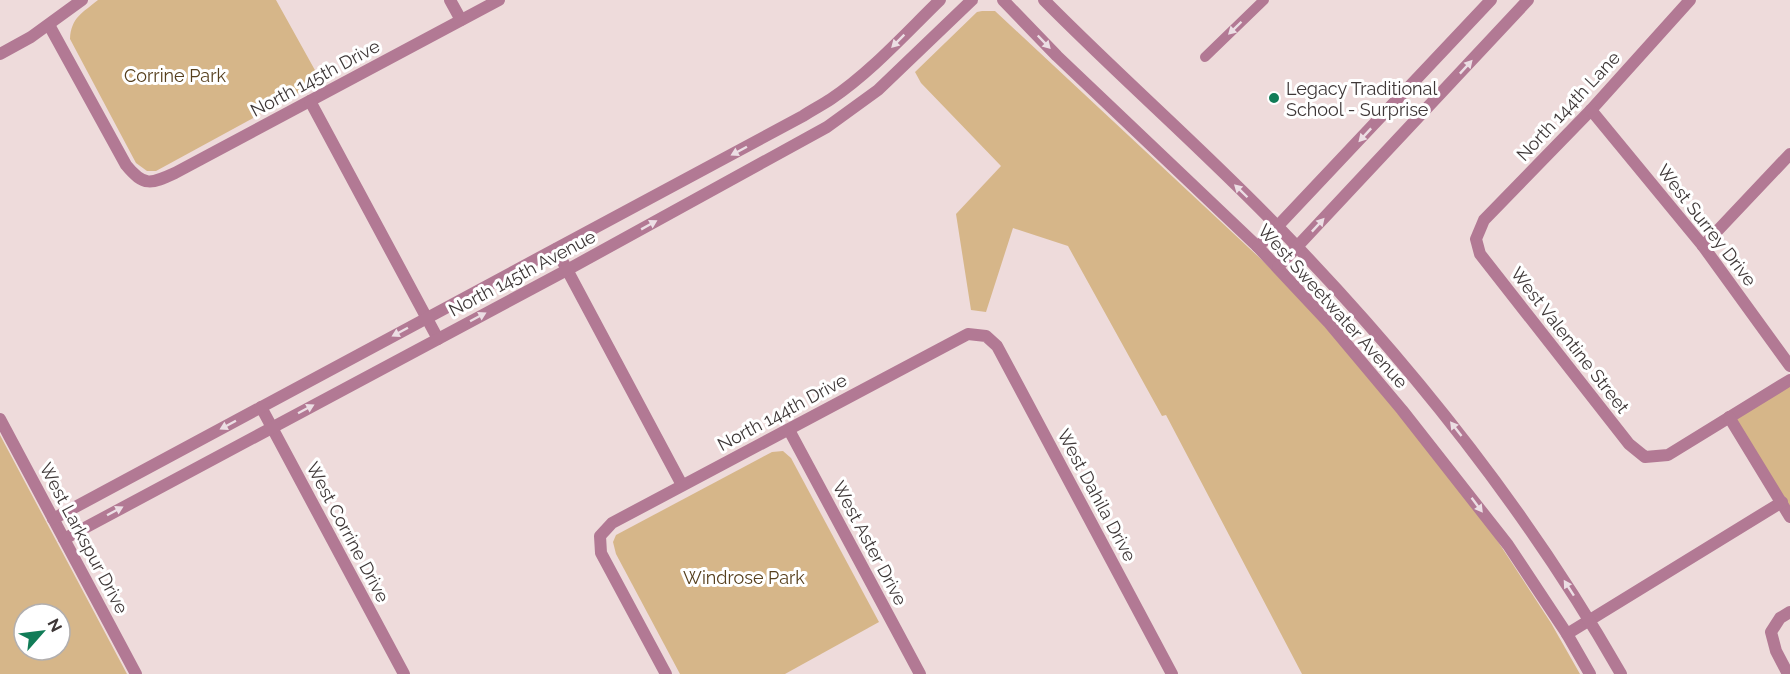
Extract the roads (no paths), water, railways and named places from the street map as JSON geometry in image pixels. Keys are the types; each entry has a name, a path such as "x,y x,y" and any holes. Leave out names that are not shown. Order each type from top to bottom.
{"street":[{"path":"0,54 49,25 82,0"},
{"path":"450,0 461,20"},
{"name":"North 145th Drive","path":"49,25 126,165 136,178 156,181 499,0"},
{"name":"North 145th Avenue","path":"53,519 832,99 890,49 940,0"},
{"name":"North 145th Avenue","path":"64,539 827,128 878,90 972,0"},
{"name":"West Sweetwater Avenue","path":"1003,0 1057,56 1278,267 1374,375 1508,545 1567,634 1590,674"},
{"name":"West Sweetwater Avenue","path":"1044,0 1279,227 1378,334 1477,455 1538,540 1590,620 1621,674"},
{"path":"1258,247 1491,0"},
{"path":"1278,267 1528,0"},
{"name":"North 144th Lane","path":"1476,239 1484,220 1591,110 1690,0"},
{"path":"310,101 438,339"},
{"name":"West Surrey Drive","path":"1591,110 1703,246 1790,366"},
{"path":"1703,246 1790,154"},
{"name":"West Valentine Street","path":"1476,239 1480,254 1494,272 1629,444 1646,457 1668,455 1729,417"},
{"path":"556,249 682,485"},
{"name":"North 144th Drive","path":"666,674 601,553 600,536 612,523 969,334 986,336"},
{"name":"West Dahila Drive","path":"986,336 997,346 1172,674"},
{"path":"1790,380 1729,417 1790,517"},
{"name":"West Corrine Drive","path":"261,407 404,674"},
{"name":"West Larkspur Drive","path":"0,420 136,674"},
{"name":"West Aster Drive","path":"789,430 920,674"},
{"path":"1567,634 1782,502"},
{"path":"1788,674 1776,651 1771,632 1780,618 1790,612"}],"lane":[{"path":"1205,57 1264,0"}],"place":[{"name":"Legacy Traditional School - Surprise","path":"1274,98"}],"park label":[{"name":"Corrine Park","path":"175,75"},
{"name":"Windrose Park","path":"744,577"}]}
